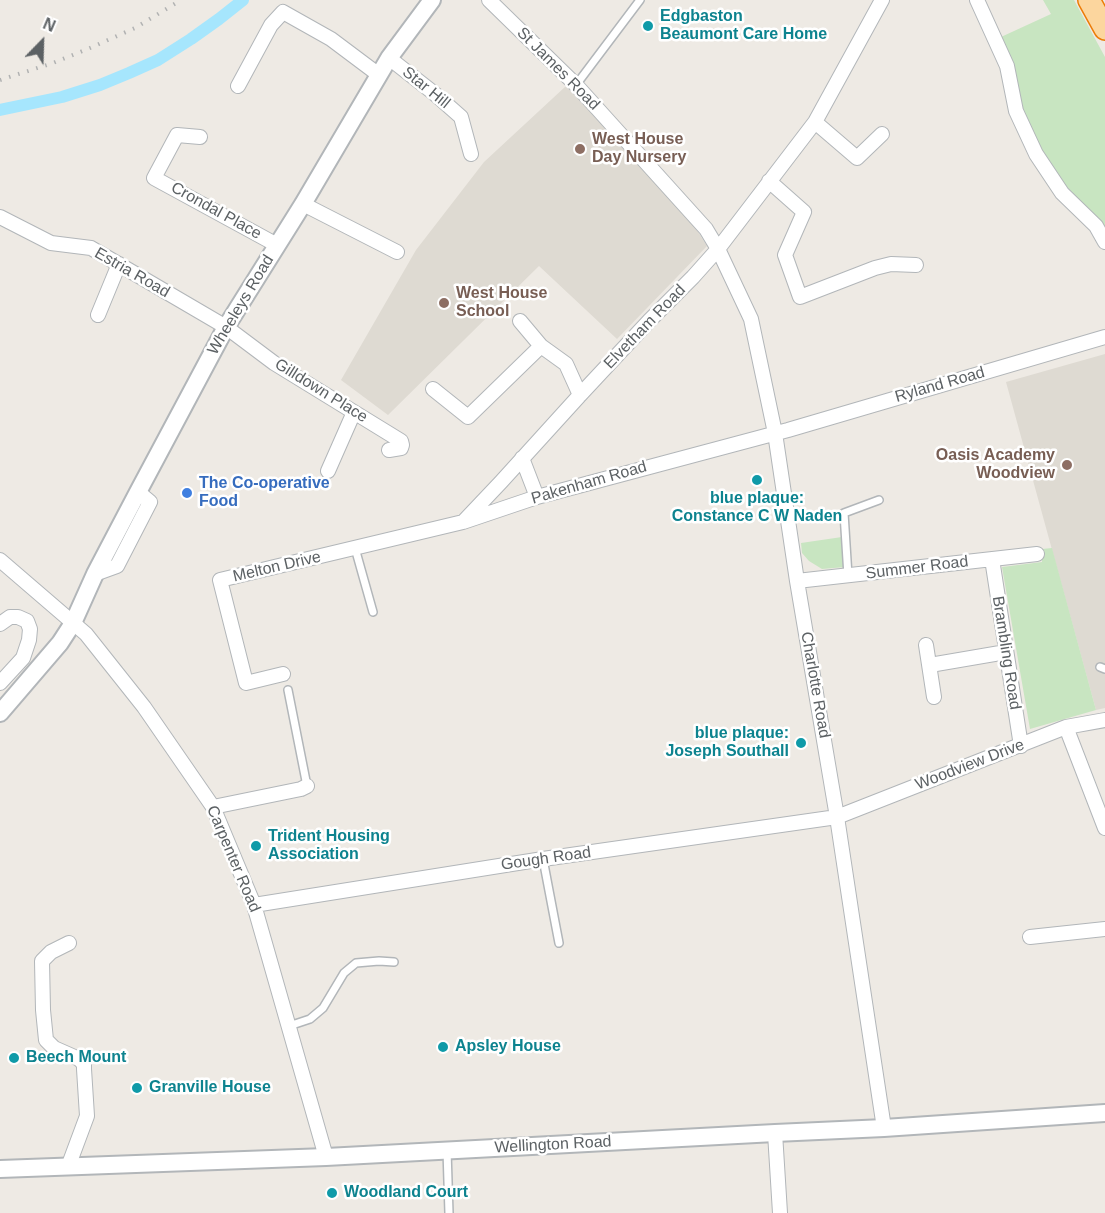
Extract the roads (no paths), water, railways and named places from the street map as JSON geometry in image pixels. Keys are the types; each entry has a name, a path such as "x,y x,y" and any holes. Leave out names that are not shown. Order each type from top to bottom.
{"highway":[{"path":"1089,0 1105,29"}],"street":[{"name":"Wheeleys Road","path":"0,713 60,643 73,623 95,574 226,327 303,204 389,58 432,0"},
{"name":"St James Road","path":"489,0 576,85 706,229 718,249"},
{"name":"Elvetham Road","path":"463,522 718,249 815,122 882,0"},
{"path":"977,0 1007,66 1016,111 1036,154 1062,193 1096,226 1105,242"},
{"path":"238,86 270,25 283,12 331,39 379,75"},
{"name":"Star Hill","path":"389,58 461,117 471,154"},
{"path":"815,122 857,158 882,134"},
{"name":"Crondal Place","path":"200,137 177,135 154,178 277,245"},
{"path":"769,181 804,212 785,255 800,297 875,268 891,264 916,265"},
{"path":"303,204 397,252"},
{"name":"Estria Road","path":"0,217 51,243 90,248 226,327"},
{"name":"Charlotte Road","path":"718,249 751,319 775,433 884,1128"},
{"path":"98,315 118,264"},
{"path":"520,321 541,346 566,364 580,395"},
{"name":"Gilldown Place","path":"226,327 274,363 401,441 401,448 389,450"},
{"name":"Ryland Road","path":"775,433 1105,337"},
{"path":"433,389 468,417 541,346"},
{"path":"328,471 354,412"},
{"name":"Pakenham Road","path":"404,535 463,522 537,497 775,433"},
{"path":"522,458 537,497"},
{"name":"Melton Drive","path":"283,674 246,683 220,580 404,535"},
{"name":"Summer Road","path":"797,581 1037,554"},
{"name":"Brambling Road","path":"992,559 1021,746"},
{"name":"Carpenter Road","path":"0,560 86,634 144,707 213,807 254,905 326,1156"},
{"path":"0,624 10,616 18,617 27,621 30,628 29,640 22,658 0,683"},
{"path":"926,645 934,697"},
{"path":"930,665 1006,652"},
{"name":"Woodview Drive","path":"837,817 1066,727 1105,720"},
{"path":"1066,727 1105,828"},
{"path":"213,807 307,786"},
{"name":"Gough Road","path":"254,905 543,859 837,817"},
{"path":"1030,937 1105,929"},
{"path":"68,1167 87,1116 84,1064 79,1059 54,1048 46,1040 42,961 51,952 69,943"},
{"name":"Wellington Road","path":"0,1169 326,1156 884,1128 1105,1113"},
{"path":"775,1133 780,1213"}],"lane":[{"path":"576,85 640,0"},
{"path":"848,576 844,513 879,500"},
{"path":"355,548 373,612"},
{"path":"288,690 307,786"},
{"path":"543,859 559,943"},
{"path":"289,1026 310,1019 324,1008 344,973 356,963 394,962"},
{"path":"447,1150 449,1213"}],"waterway":[{"path":"0,110 62,97 100,85 158,60 191,39 243,0"}],"railway":[{"path":"0,80 90,48 135,28 181,0"}],"place":[{"name":"Edgbaston Beaumont Care Home","path":"648,26"},
{"name":"West House Day Nursery","path":"580,149"},
{"name":"West House School","path":"444,303"},
{"name":"Oasis Academy Woodview","path":"1067,465"},
{"name":"blue plaque: Constance C W Naden","path":"757,480"},
{"name":"The Co-operative Food","path":"187,493"},
{"name":"blue plaque: Joseph Southall","path":"801,743"},
{"name":"Trident Housing Association","path":"256,846"},
{"name":"Apsley House","path":"443,1047"},
{"name":"Beech Mount","path":"14,1058"},
{"name":"Granville House","path":"137,1088"},
{"name":"Woodland Court","path":"332,1193"}]}
